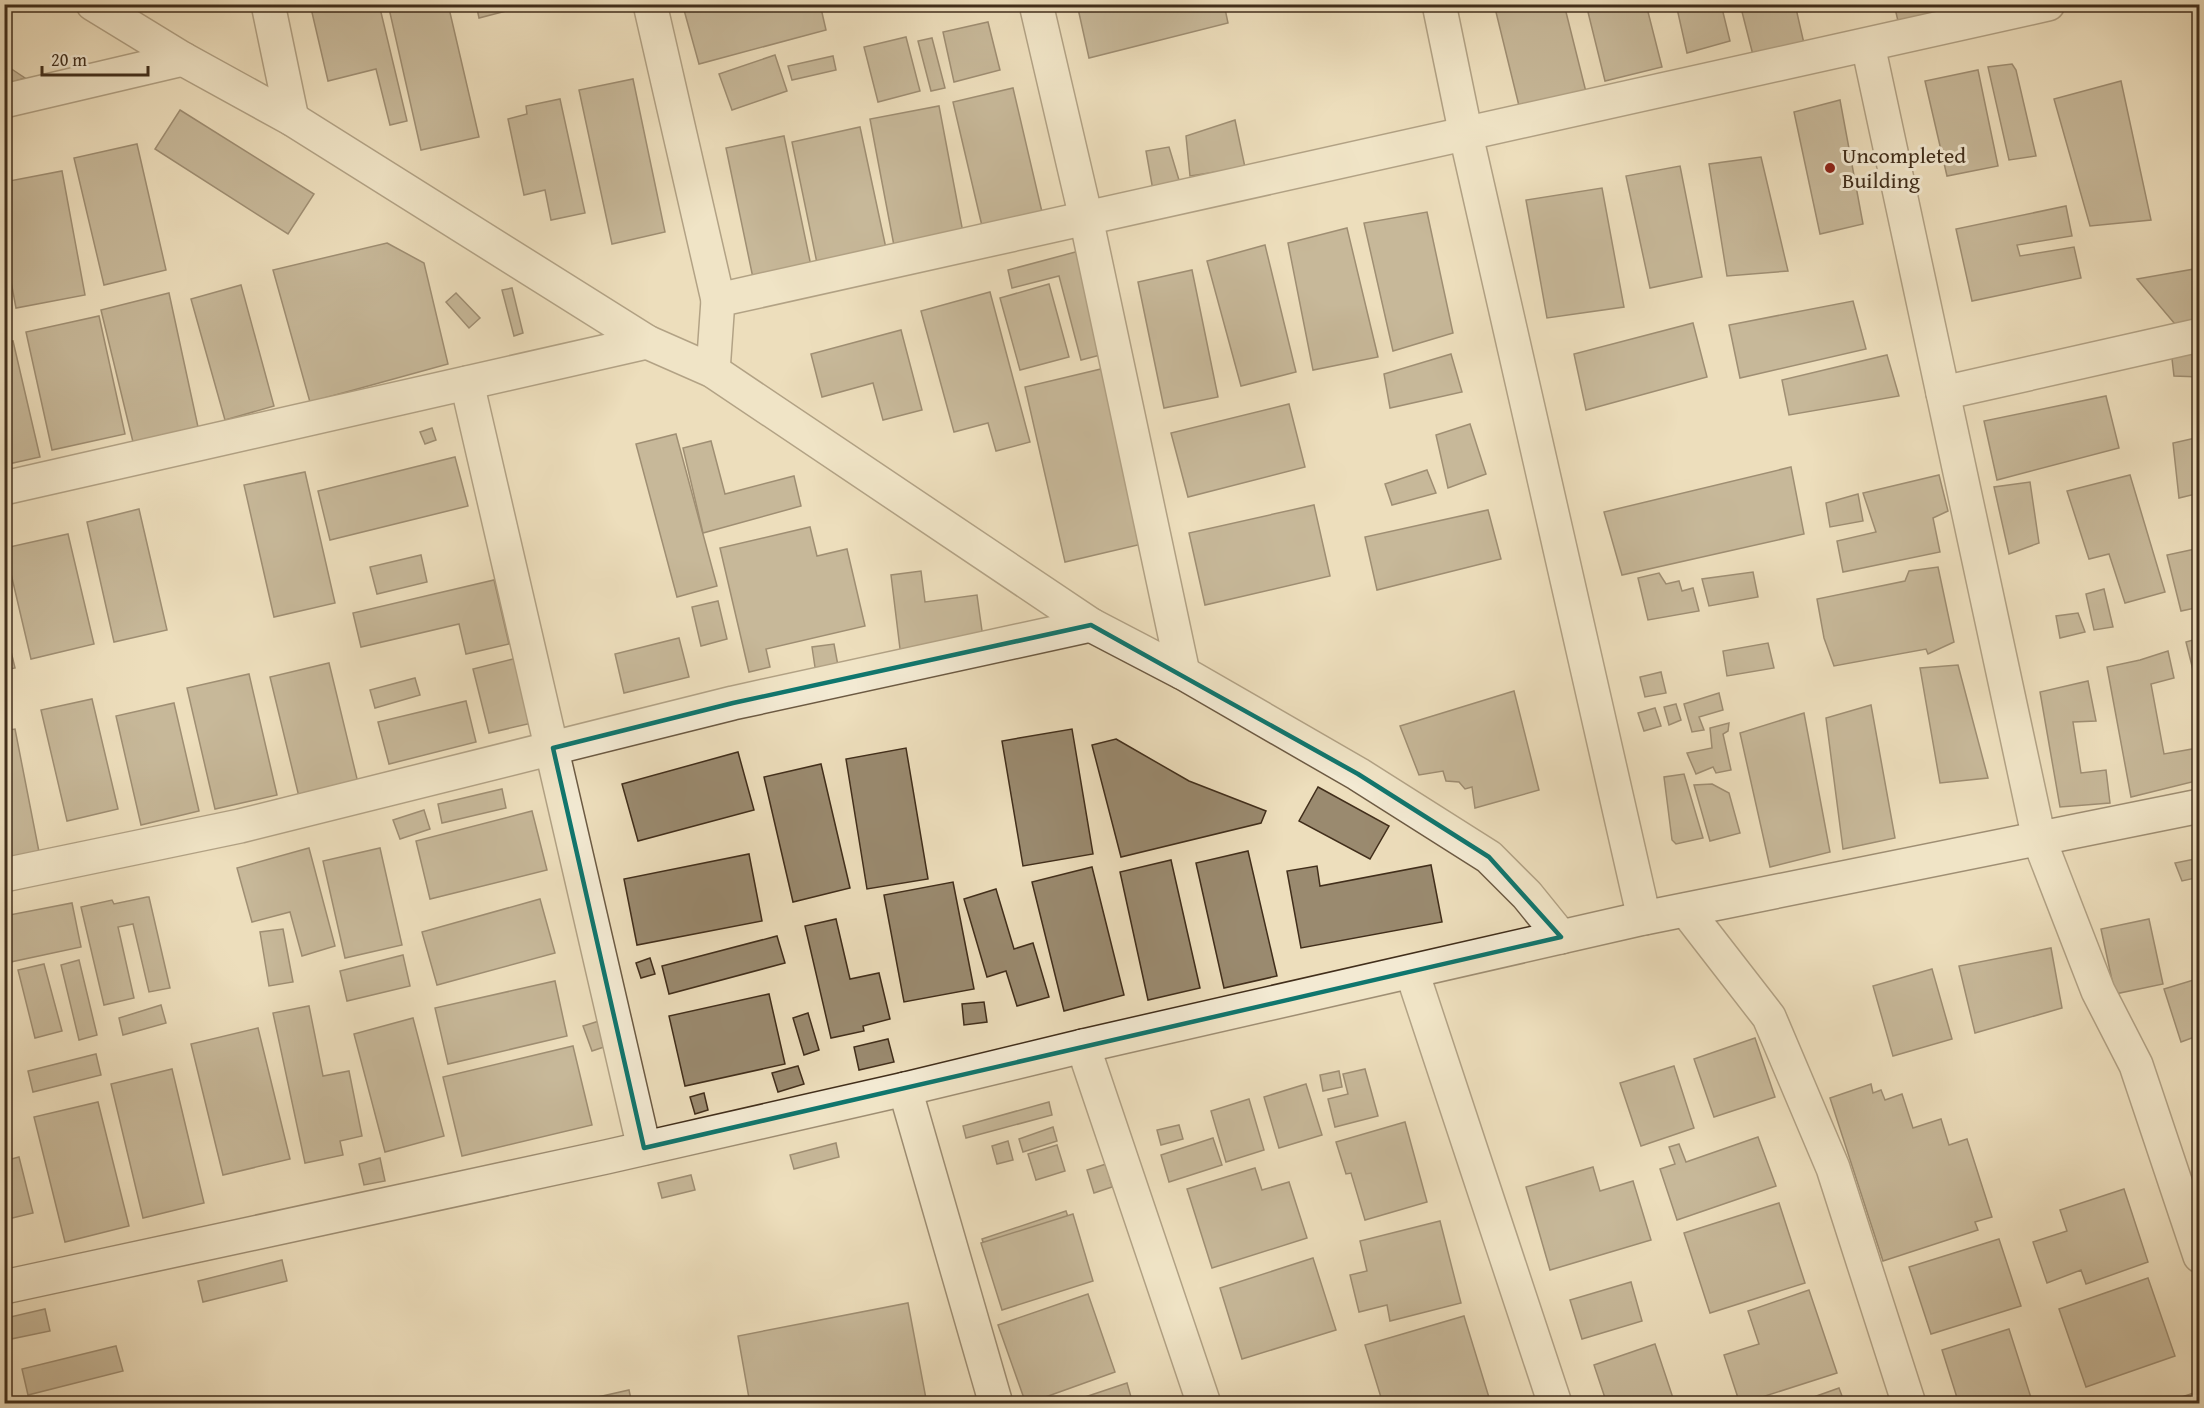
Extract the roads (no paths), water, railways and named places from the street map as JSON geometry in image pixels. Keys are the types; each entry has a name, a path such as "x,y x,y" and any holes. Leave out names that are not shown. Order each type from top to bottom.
{"street":[{"path":"93,4 292,119 647,342 713,371 1091,625 1183,673 1358,774 1489,857 1527,895 1561,937"},
{"path":"268,4 292,119"},
{"path":"650,4 718,300 713,371"},
{"path":"1036,4 1086,218 1183,673"},
{"path":"1439,4 1466,135 1644,918"},
{"path":"718,300 2048,4"},
{"path":"1868,45 2039,839 2098,991 2136,1065 2199,1256"},
{"path":"4,101 183,58"},
{"path":"1943,393 2199,335"},
{"path":"4,488 647,342"},
{"path":"467,383 644,1148"},
{"path":"4,876 240,826 733,703 1091,625"},
{"path":"4,1287 644,1148 1644,918 2199,806"},
{"path":"1686,910 1769,1017 1833,1168 1909,1404"},
{"path":"1412,972 1555,1404"},
{"path":"1083,1046 1204,1404"},
{"path":"905,1089 996,1404"}],"place":[{"name":"Uncompleted Building","path":"1830,168"}]}
